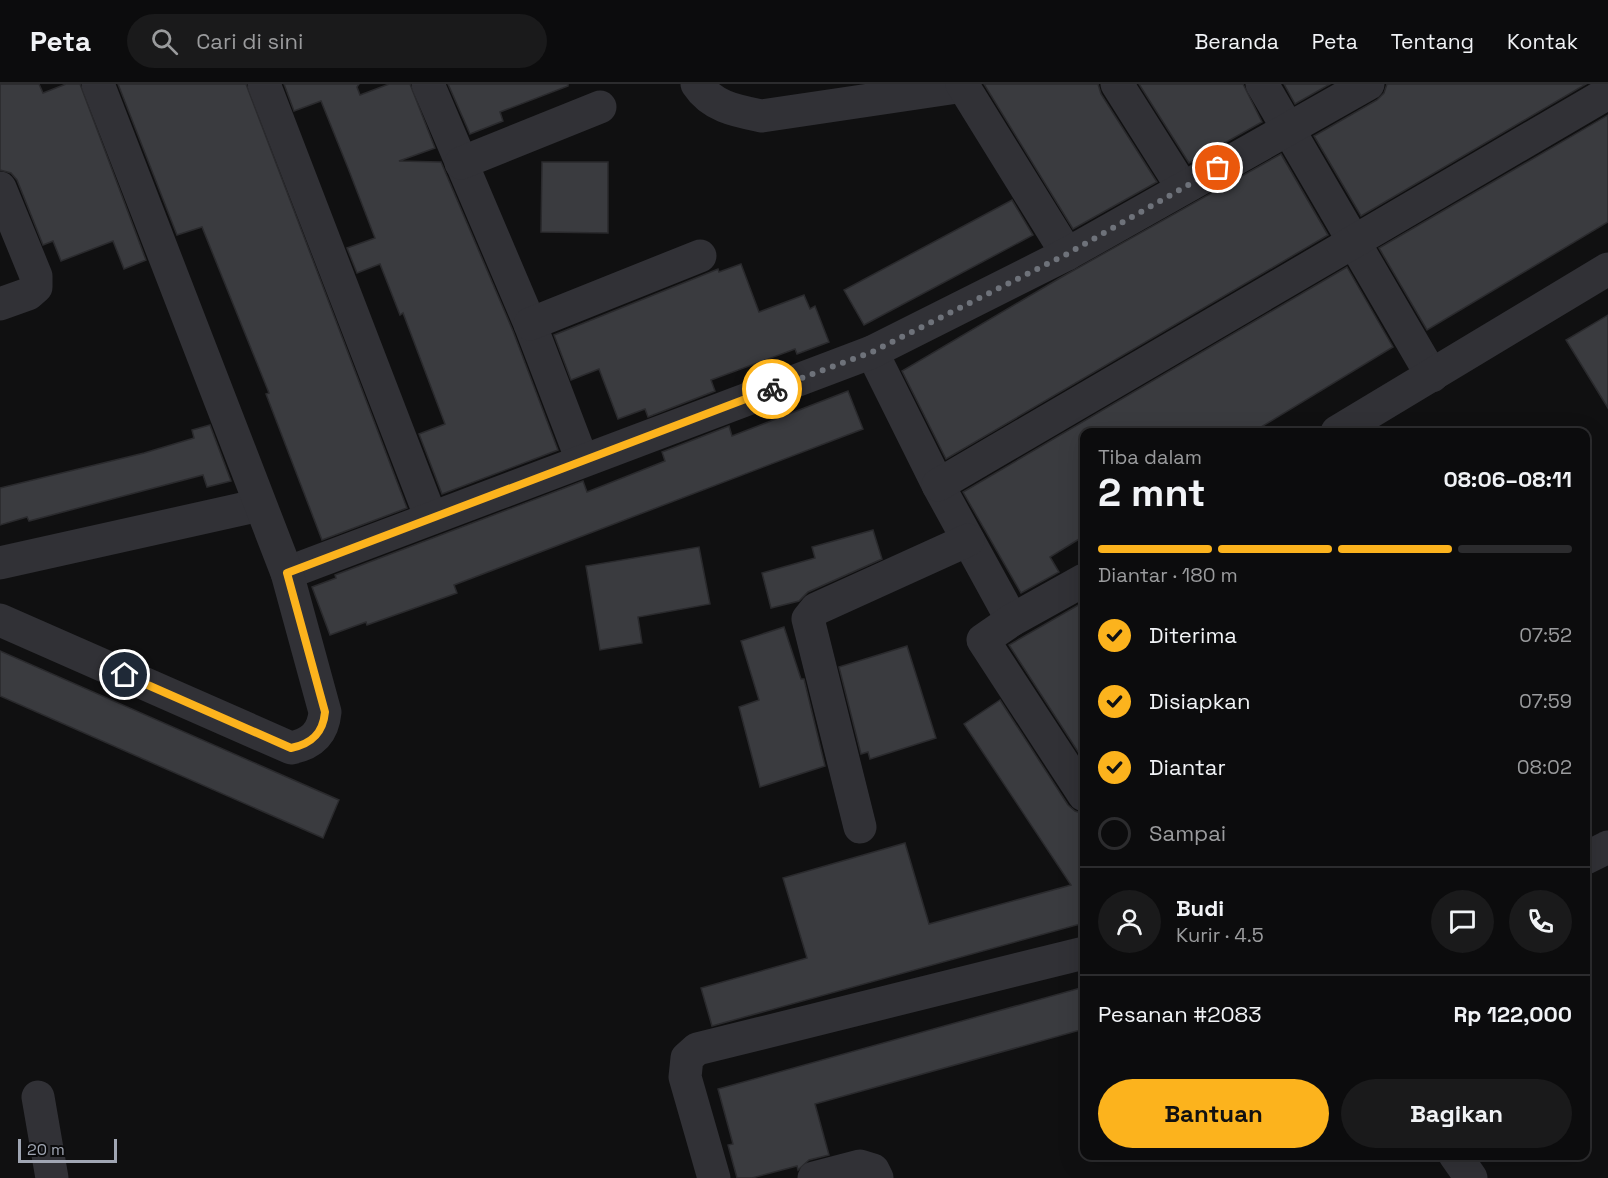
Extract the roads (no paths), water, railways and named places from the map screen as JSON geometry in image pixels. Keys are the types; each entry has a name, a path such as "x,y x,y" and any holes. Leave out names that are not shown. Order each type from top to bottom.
{"street":[{"path":"0,620 291,748 307,745 315,738 324,724 325,712 287,573 98,84"},
{"path":"264,84 431,518"},
{"path":"428,84 530,324 582,460"},
{"path":"697,84 714,102 734,111 762,116 963,85 1067,254"},
{"path":"1117,84 1182,188"},
{"path":"1262,84 1432,376"},
{"path":"287,573 872,352 1067,254 1368,84"},
{"path":"938,485 1608,93"},
{"path":"461,163 600,107"},
{"path":"0,188 36,276 36,287 28,294 0,304"},
{"path":"530,324 700,256"},
{"path":"1344,428 1608,269"},
{"path":"872,352 938,485 1012,620"},
{"path":"0,563 260,505"},
{"path":"860,827 808,619 816,609 968,540"},
{"path":"1080,582 1012,620 982,640 1080,789"},
{"path":"1590,856 1608,847"},
{"path":"714,1178 685,1077 687,1058 697,1049 1080,954"},
{"path":"38,1097 52,1178"},
{"path":"1458,1160 1471,1178"},
{"path":"814,1178 860,1166 873,1170 877,1178"}]}
